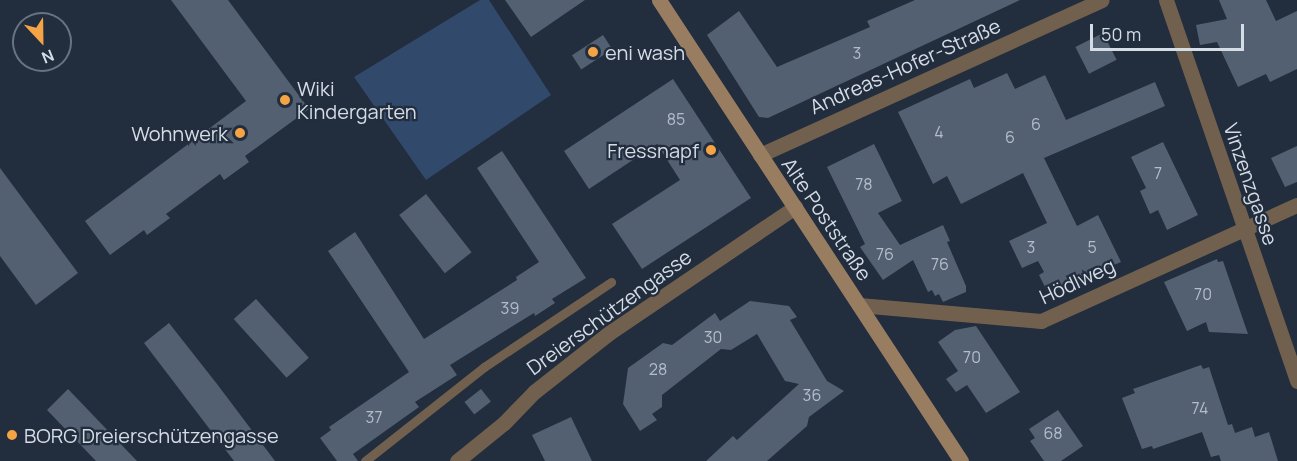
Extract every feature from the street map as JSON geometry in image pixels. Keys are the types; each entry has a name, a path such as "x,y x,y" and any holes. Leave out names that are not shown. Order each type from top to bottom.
{"main road":[{"name":"Alte Poststraße","path":"659,0 961,461"}],"street":[{"name":"Andreas-Hofer-Straße","path":"760,155 1101,0"},
{"name":"Vinzenzgasse","path":"1166,0 1244,228 1293,358 1297,381"},
{"name":"Hödlweg","path":"859,305 881,305 1041,321 1297,204"},
{"name":"Dreierschützengasse","path":"457,461 504,423 534,392 609,333 795,207"}],"lane":[{"path":"365,461 484,367 611,282"}],"shaded area":[{"path":"480,0 489,0 551,95 426,180 354,77"}],"building":[{"name":"Wohnwerk","path":"171,0 228,0 309,109 245,156 249,162 224,180 220,174 166,214 170,218 147,235 144,230 110,255 85,221 246,101"},
{"path":"505,0 585,0 531,37"},
{"path":"915,0 1020,0 768,118 759,117 707,35 739,11 777,67 870,27 867,21"},
{"path":"1219,0 1266,0 1276,21 1297,11 1297,69 1270,82 1266,74 1238,87 1217,42 1200,45 1196,25 1227,19"},
{"path":"1103,33 1117,60 1089,74 1075,47"},
{"name":"eni wash","path":"603,35 612,49 581,69 572,55"},
{"path":"1007,73 1015,89 1045,75 1066,120 1155,82 1165,106 1044,158 1077,226 1098,215 1121,262 1048,293 1039,275 1044,272 1038,261 1022,268 1009,241 1047,223 1023,173 961,204 947,176 933,184 898,112 970,79 974,88"},
{"path":"673,79 751,198 642,269 612,224 680,180 657,144 589,189 564,151"},
{"path":"1163,142 1198,215 1167,230 1158,210 1150,214 1140,191 1146,188 1131,157"},
{"path":"874,144 902,201 878,213 900,245 943,225 950,241 947,242 966,286 966,292 943,302 939,294 935,296 932,290 928,292 913,260 883,280 860,247 865,244 827,167"},
{"path":"1297,146 1297,182 1285,187 1271,158"},
{"path":"502,151 586,278 552,299 555,303 535,316 534,313 450,365 457,375 415,402 419,407 353,454 358,461 337,461 320,438 331,430 329,427 409,372 328,251 355,232 424,339 517,280 516,277 539,262 477,168"},
{"path":"0,168 78,273 36,305 0,256"},
{"path":"426,194 472,252 445,273 399,215"},
{"path":"1217,259 1218,262 1223,261 1248,334 1209,332 1206,322 1187,331 1164,282"},
{"path":"256,299 309,358 287,378 234,319"},
{"path":"750,301 789,306 797,317 790,320 827,381 844,391 809,417 807,426 767,461 706,461 733,436 737,440 799,384 785,381 757,334 731,350 721,349 662,395 662,407 652,414 657,420 640,431 623,404 628,368 663,343 672,345 715,313 720,321"},
{"path":"169,323 275,461 234,461 144,343"},
{"path":"976,326 1020,392 986,413 967,385 956,392 946,379 958,371 938,342 955,330"},
{"path":"1201,365 1203,369 1209,367 1228,425 1232,424 1235,433 1252,427 1255,437 1269,432 1278,461 1221,461 1219,455 1211,457 1202,432 1153,449 1152,446 1142,449 1122,398 1135,393 1133,389"},
{"path":"68,389 137,461 96,461 47,410"},
{"path":"481,389 491,402 474,415 464,402"},
{"path":"1058,410 1083,446 1061,461 1044,461 1030,441 1035,438 1029,429"},
{"path":"571,417 592,461 545,461 532,435"}],"place":[{"name":"eni wash","path":"593,52"},
{"name":"Wiki Kindergarten","path":"285,100"},
{"name":"Wohnwerk","path":"240,133"},
{"name":"Fressnapf","path":"711,150"},
{"name":"BORG Dreierschützengasse","path":"12,435"}]}
